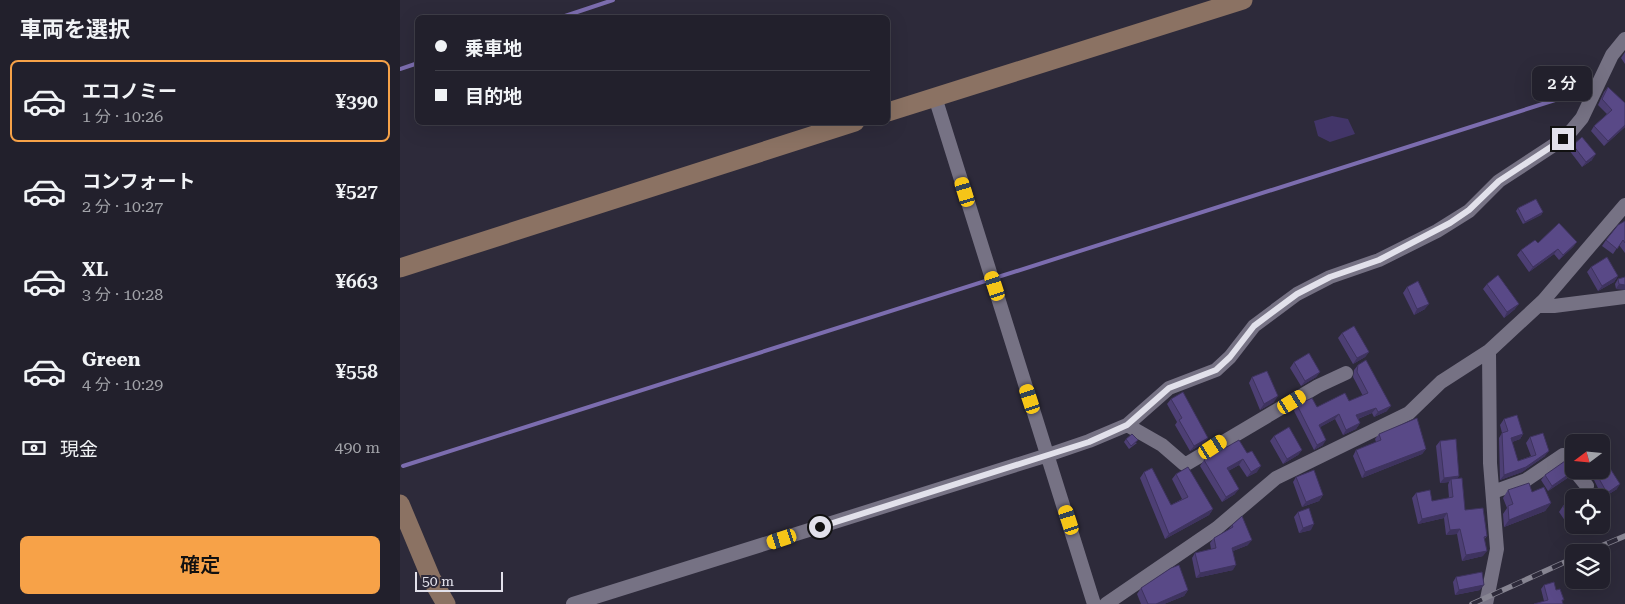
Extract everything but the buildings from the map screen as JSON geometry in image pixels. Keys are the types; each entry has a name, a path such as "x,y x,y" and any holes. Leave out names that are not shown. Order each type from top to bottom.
{"street":[{"path":"890,111 1242,0"},
{"path":"573,604 1089,442 1127,425 1169,388 1216,370 1230,357 1254,326 1297,294 1330,277 1379,260 1450,223 1469,210 1499,181 1563,139 1582,118 1612,56 1625,39"},
{"path":"935,97 1094,604"},
{"path":"400,268 846,125"},
{"path":"1106,604 1217,528 1276,478 1409,413 1441,382 1489,351 1538,306 1625,205"},
{"path":"1538,306 1554,306 1625,296"},
{"path":"1486,604 1497,549 1490,463 1489,351"},
{"path":"1127,425 1162,445 1184,464 1346,372"},
{"path":"1493,492 1526,480 1564,456 1565,457"},
{"path":"1581,479 1587,486"},
{"path":"400,504 431,578 446,604"}],"shaded area":[{"path":"1332,116 1348,119 1355,134 1330,142 1318,136 1314,121"}],"waterway":[{"path":"568,15 613,0"},
{"path":"400,69 415,64"},
{"path":"403,466 1593,88"}],"railway":[{"path":"1606,544 1625,536"},
{"path":"1472,604 1565,562"}],"route":[{"path":"820,527 1089,442 1127,425 1169,388 1216,370 1230,357 1254,326 1288,299 1330,277 1379,260 1437,231 1469,210 1499,181 1563,139"}]}
